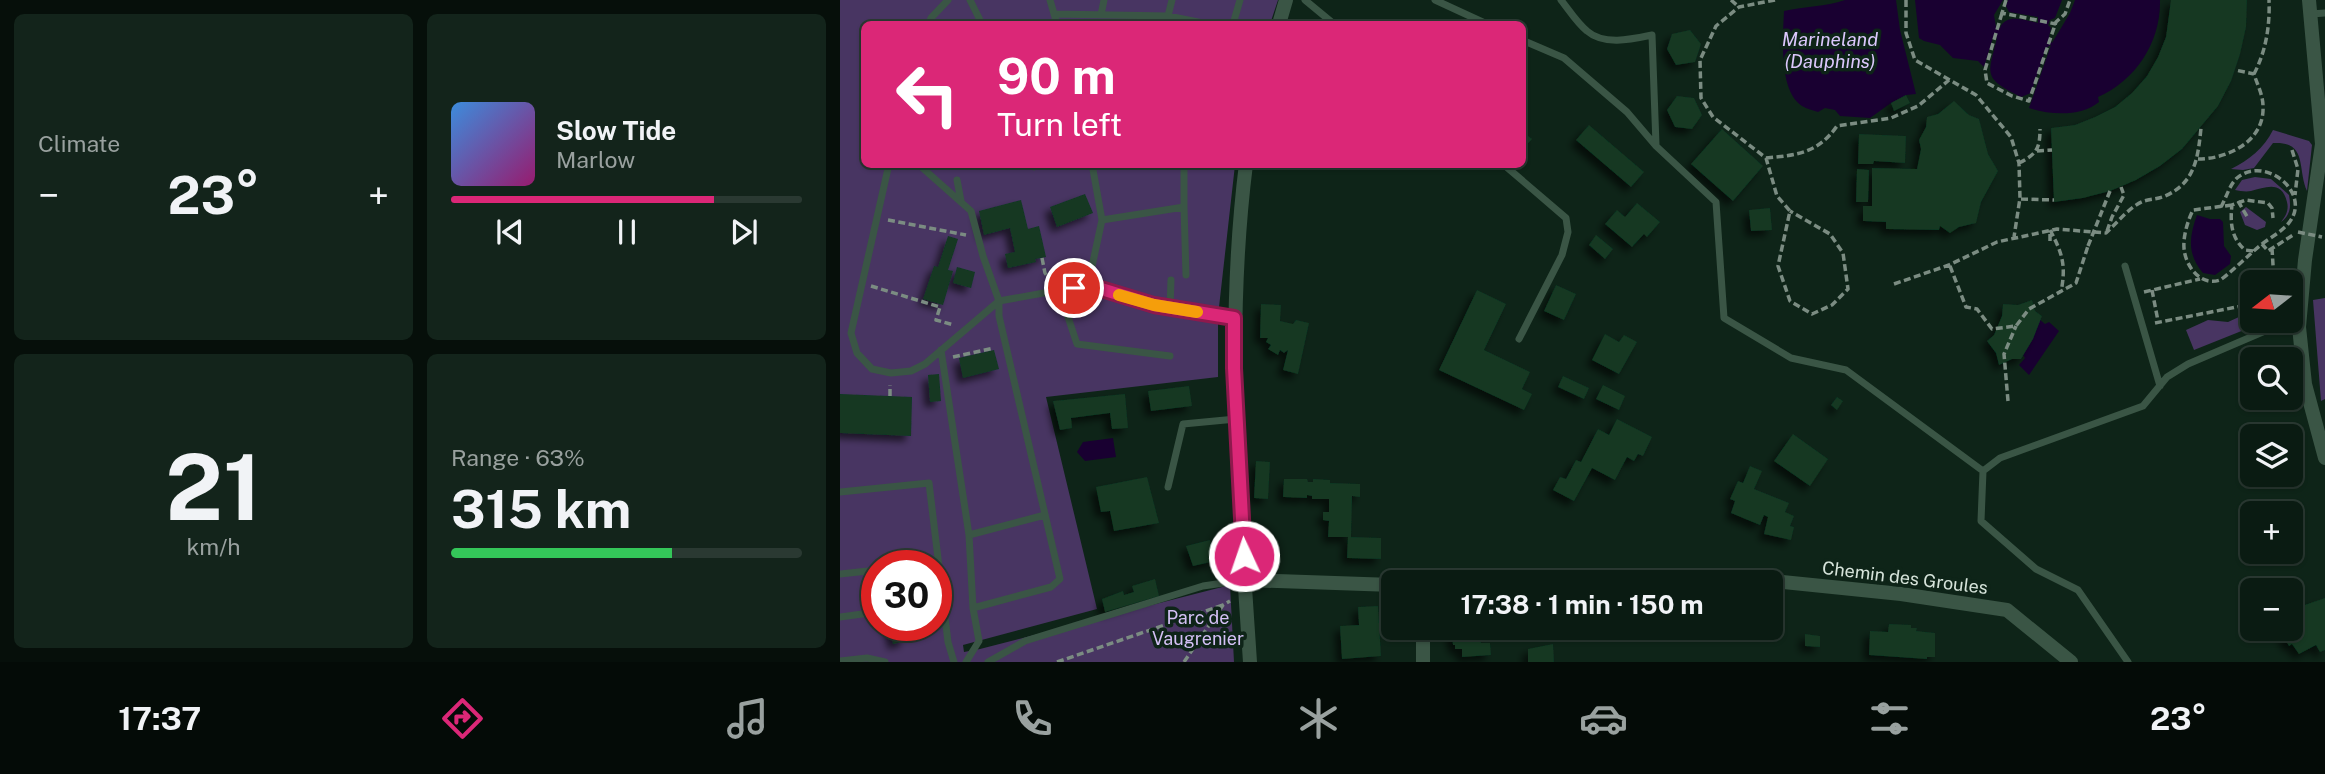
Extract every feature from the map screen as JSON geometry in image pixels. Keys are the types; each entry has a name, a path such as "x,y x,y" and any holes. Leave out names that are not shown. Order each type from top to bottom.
{"street":[{"path":"1280,21 1286,0"},
{"path":"2303,282 2322,144 2315,9"},
{"path":"1245,168 1234,318 1236,419 1250,662"},
{"path":"2300,333 2305,384 2325,458"},
{"name":"Chemin des Groules","path":"1783,582 1901,594 2007,610 2071,662"},
{"path":"1245,587 1381,585"},
{"path":"1423,640 1423,662"}],"lane":[{"path":"930,21 948,0"},
{"path":"970,0 980,21"},
{"path":"1050,0 1056,21"},
{"path":"1101,15 1104,0"},
{"path":"1168,16 1172,0"},
{"path":"1234,21 1240,0"},
{"path":"1305,0 1330,21"},
{"path":"1435,0 1480,21"},
{"path":"1561,0 1588,32 1606,39 1629,40 1653,34 1656,146"},
{"path":"1054,14 1168,16 1194,21"},
{"path":"1526,42 1564,58 1626,113 1656,146 1716,202 1724,318 1791,358 1846,370 1983,471"},
{"path":"888,168 851,333 857,353 872,369 891,373 911,372 925,364 999,301 1088,285 1170,308 1234,318"},
{"path":"923,168 971,211 999,301 999,316 1060,579 1051,587 973,608"},
{"path":"1088,285 1102,220 1093,168"},
{"path":"1185,168 1186,275"},
{"path":"1508,168 1566,218 1568,232 1562,255 1519,339"},
{"path":"957,180 961,202"},
{"path":"1102,220 1184,207"},
{"path":"2125,266 2160,386"},
{"path":"1170,308 1171,281"},
{"path":"1059,290 1076,344 1170,356"},
{"path":"1983,471 2000,458 2143,406 2167,377 2188,364 2260,333"},
{"path":"942,350 969,535 973,608 979,641 966,662"},
{"path":"1168,487 1184,424 1236,419"},
{"path":"1983,471 1981,521 2036,569 2078,590 2128,662"},
{"path":"840,492 929,482 936,550"},
{"path":"969,535 1045,515"},
{"path":"840,574 861,572"},
{"path":"988,662 1025,640 1203,586 1245,587"},
{"path":"840,617 861,614"},
{"path":"947,641 954,662"},
{"path":"840,661 867,658 885,662"}],"path":[{"path":"1731,0 1739,7"},
{"path":"1775,0 1739,7 1716,26 1700,60 1701,97 1713,117 1766,158 1777,196 1790,211 1829,233 1843,253 1848,289 1832,306 1812,314 1790,301 1778,266 1790,211"},
{"path":"1906,0 1906,33 1915,60 1976,95 2011,137 2020,163 2020,198 2014,238"},
{"path":"2006,0 1985,70 1987,83 2012,96 2029,101 2048,50 2053,24 2065,14 2070,0"},
{"path":"2198,159 2214,159 2245,145 2260,126 2263,106 2254,74 2264,54 2269,0"},
{"path":"2002,13 2053,24"},
{"path":"2235,71 2254,74"},
{"path":"1766,158 1791,156 1807,151 1826,142 1838,126 1891,118 1917,106 1949,80"},
{"path":"2020,163 2033,156 2040,146 2039,128"},
{"path":"1894,284 1949,265 1997,242 2050,230 2106,233 2142,201 2162,198 2190,179 2198,159 2201,128"},
{"path":"2037,150 2052,150"},
{"path":"2134,296 2200,279 2211,282 2222,280 2288,223 2295,212 2298,169 2292,150"},
{"path":"2221,206 2239,177 2263,171 2276,175 2287,183 2295,197"},
{"path":"2106,233 2124,195 2121,187"},
{"path":"2008,401 2004,354 2016,326 2029,309 2076,283 2110,191"},
{"path":"2020,198 2054,200"},
{"path":"2200,279 2192,270 2184,247 2193,210 2240,205 2246,200 2268,203 2272,208 2273,218"},
{"path":"2232,205 2231,225 2234,236 2245,250 2253,251"},
{"path":"2240,205 2248,218"},
{"path":"903,223 947,232"},
{"path":"2050,230 2050,242"},
{"path":"2050,230 2064,261 2061,292"},
{"path":"2262,244 2268,251 2298,232 2322,237"},
{"path":"2272,248 2273,270"},
{"path":"1042,258 1045,273 1059,290"},
{"path":"1949,265 1966,307 1976,309 1992,329 2016,326"},
{"path":"881,289 940,307 936,320 966,329"},
{"path":"2152,290 2158,321"},
{"path":"2143,327 2158,321 2240,306"},
{"path":"943,360 1006,346"},
{"path":"1184,662 1223,605 1245,587"},
{"path":"1057,662 1223,605"}],"green space":[{"name":"Parc de Vaugrenier","path":"840,0 1278,0 1271,21 861,21 861,168 1235,168 1218,316 1218,377 1046,397 1097,609 963,645 964,652 1230,585 1234,662 840,662"},
{"path":"2273,130 2309,141 2312,145 2307,191 2297,152 2284,144 2273,143 2254,168 2231,169 2255,153"},
{"path":"2255,177 2271,179 2289,195 2290,210 2281,222 2288,208 2281,190 2273,187 2235,190 2242,180"},
{"path":"2246,207 2266,222 2265,227 2257,230 2245,225 2240,212"},
{"path":"2325,298 2325,399 2321,401 2313,300"},
{"path":"2240,316 2240,332 2194,350 2186,330 2208,320 2228,322"}],"water":[{"name":"Marineland (Dauphins)","path":"1845,0 1896,0 1900,30 1916,94 1906,95 1870,118 1840,116 1835,110 1825,108 1818,112 1804,107 1794,98 1785,76 1784,11"},
{"path":"1915,0 2003,0 1994,15 1996,27 2000,28 2011,19 2038,23 2038,17 2009,12 2006,6 2008,0 2062,0 2055,18 2050,20 2048,25 2051,28 2049,37 2052,43 2075,0 2160,0 2159,16 2151,45 2135,70 2112,90 2098,97 2099,102 2092,107 2065,113 2029,108 2051,45 2046,48 2031,93 2021,97 2000,85 1991,74 1991,60 1997,38 1993,38 1984,67 1978,61 1953,58 1940,45 1919,38"},
{"path":"2197,215 2220,219 2223,222 2224,246 2231,256 2230,264 2215,275 2203,273 2194,259 2191,238"},
{"path":"2039,319 2045,324 2049,322 2059,331 2029,375 2019,365 2025,358 2021,352"},
{"path":"1113,438 1116,457 1085,461 1077,452 1083,442"}],"building":[{"path":"2171,0 2247,0 2246,27 2240,54 2231,81 2218,106 2182,149 2160,166 2110,191 2054,202 2051,128 2075,125 2095,117 2115,107 2132,93 2147,76 2158,57 2166,37"},
{"path":"1690,30 1701,44 1695,62 1676,65 1667,49 1672,34"},
{"path":"1906,95 1910,103 1894,111 1891,103"},
{"path":"1677,96 1694,98 1702,115 1692,129 1675,127 1667,110"},
{"path":"1954,101 1969,115 1979,119 1988,154 1998,171 1981,202 1976,223 1959,227 1950,233 1940,226 1939,230 1886,229 1886,222 1863,221 1863,206 1872,206 1872,168 1917,169 1921,149 1919,140 1926,127 1927,117 1938,114"},
{"path":"1589,125 1644,172 1631,187 1576,140"},
{"path":"1722,129 1763,166 1733,201 1691,164"},
{"path":"1526,134 1532,139 1526,146"},
{"path":"1859,134 1906,136 1905,163 1874,161 1873,164 1858,164"},
{"path":"1857,169 1869,170 1868,202 1856,202"},
{"path":"1085,194 1093,213 1057,227 1050,207"},
{"path":"1021,200 1028,229 1039,226 1046,257 1008,268 1005,254 1015,252 1010,228 984,235 979,211"},
{"path":"1637,203 1660,222 1647,237 1644,234 1632,247 1605,224 1617,210 1625,217"},
{"path":"1770,208 1772,230 1751,231 1749,210"},
{"path":"1596,235 1613,249 1605,259 1589,245"},
{"path":"948,236 958,239 948,270 953,271 943,305 923,299 934,266 938,267"},
{"path":"957,267 975,272 971,288 953,283"},
{"path":"1556,285 1576,294 1564,320 1544,311"},
{"path":"1477,290 1506,304 1484,350 1530,372 1522,389 1532,394 1524,410 1439,370"},
{"path":"2032,300 2035,311 2042,316 2033,339 2021,359 2012,359 1999,365 1996,353 1987,341 1994,335 2002,316 2003,304 2018,305"},
{"path":"1261,304 1281,305 1280,321 1309,323 1298,374 1283,370 1288,350 1284,353 1280,350 1278,355 1268,349 1271,345 1266,342 1268,338 1260,338"},
{"path":"1605,334 1619,342 1624,335 1637,342 1619,374 1592,360"},
{"path":"994,350 999,369 963,378 959,358"},
{"path":"939,374 941,401 930,402 928,375"},
{"path":"1563,376 1589,388 1584,399 1558,387"},
{"path":"1603,385 1625,396 1619,410 1596,399"},
{"path":"1189,386 1192,406 1151,411 1148,391"},
{"path":"840,394 912,397 911,436 840,433"},
{"path":"1125,394 1128,428 1112,429 1110,413 1071,418 1072,428 1060,430 1053,401"},
{"path":"1837,397 1843,401 1837,410 1831,405"},
{"path":"1617,419 1652,437 1643,456 1638,454 1634,461 1627,457 1615,480 1592,468 1574,501 1553,490 1560,477 1566,479 1576,460 1581,462 1598,429 1609,435"},
{"path":"1793,434 1828,459 1810,486 1774,461"},
{"path":"1256,461 1270,462 1268,499 1254,498"},
{"path":"1750,466 1762,471 1754,489 1789,503 1785,512 1794,516 1790,526 1794,527 1791,540 1764,534 1768,517 1764,515 1760,525 1731,513 1735,501 1730,499 1738,481 1743,483"},
{"path":"1147,477 1159,523 1114,531 1110,511 1101,512 1096,487"},
{"path":"1284,479 1360,484 1360,497 1352,496 1351,537 1381,538 1381,559 1347,558 1348,537 1328,537 1329,521 1323,520 1323,512 1329,512 1329,499 1312,499 1312,496 1307,495 1307,498 1283,497"},
{"path":"1210,540 1215,561 1193,566 1186,546"},
{"path":"1155,579 1159,596 1105,612 1102,599 1123,591 1124,595 1134,592 1132,586"},
{"path":"2325,598 2325,650 2320,652 2316,645 2299,654 2292,644 2289,646 2286,641 2303,641 2303,606"},
{"path":"1378,606 1381,656 1342,659 1340,626 1359,625 1358,607"},
{"path":"1889,624 1911,625 1911,628 1917,628 1916,631 1935,633 1935,657 1927,659 1869,655 1870,631 1888,632"},
{"path":"1805,634 1820,636 1820,647 1805,646"},
{"path":"1452,640 1481,640 1481,643 1490,643 1491,655 1462,657 1462,649 1455,649"},
{"path":"1553,644 1554,662 1528,662 1528,649"}],"slow traffic":[{"path":"1119,295 1154,305 1197,312"}],"route":[{"path":"1074,288 1088,285 1154,305 1234,318 1244,556"}]}
